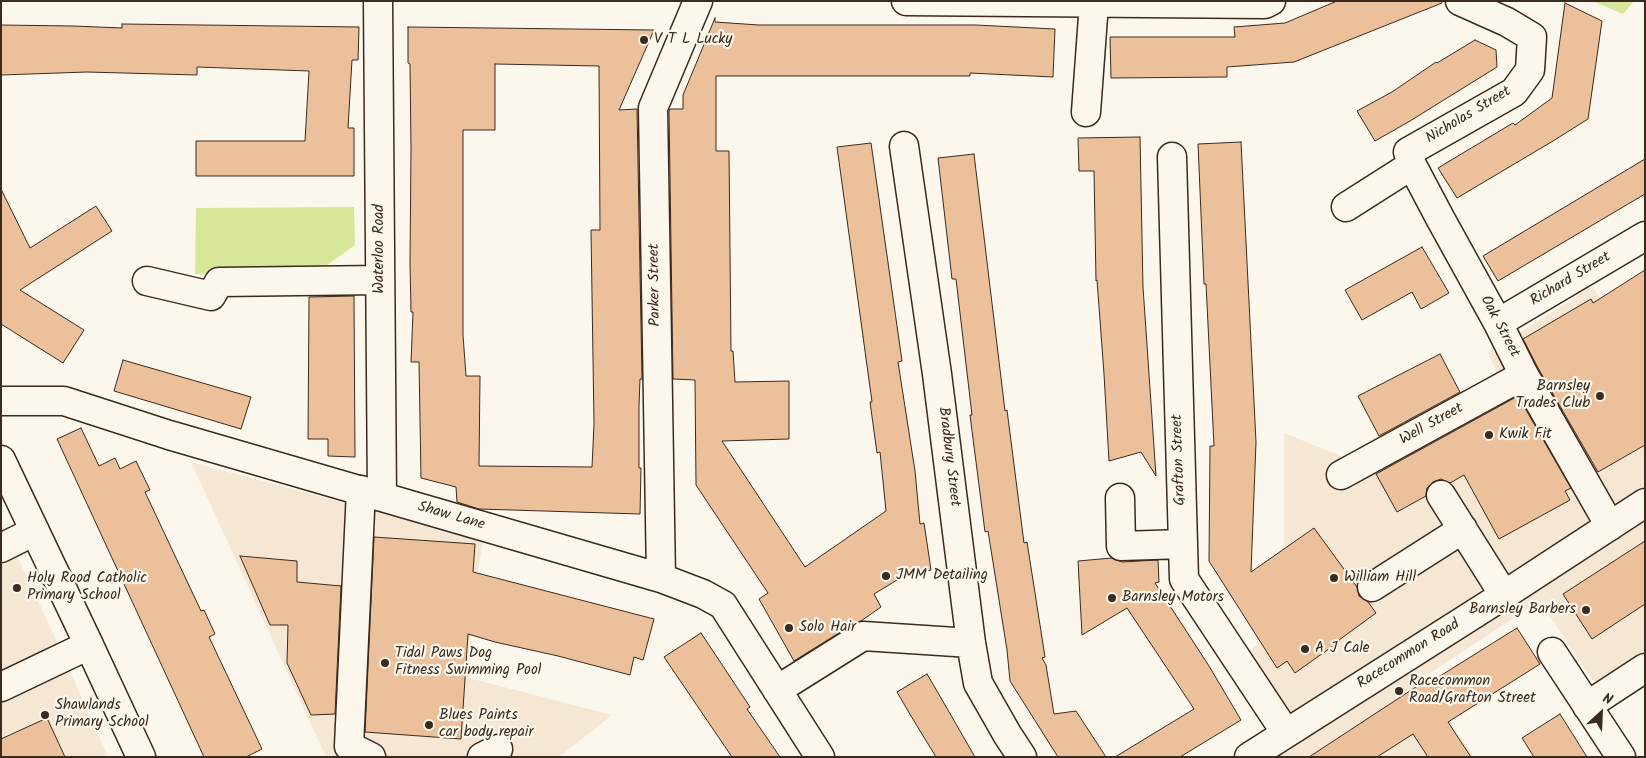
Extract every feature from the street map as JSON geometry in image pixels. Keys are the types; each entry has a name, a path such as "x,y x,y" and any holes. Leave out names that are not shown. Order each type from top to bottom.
{"street":[{"name":"Waterloo Road","path":"371,757 349,746 348,551 371,494 380,280 378,1"},
{"name":"Parker Street","path":"661,578 653,108 698,1"},
{"path":"906,1 1265,4 1271,1"},
{"name":"Nicholas Street","path":"1410,158 1514,92 1530,70 1532,37 1506,22 1460,1"},
{"path":"1086,112 1094,3"},
{"name":"Bradbury Street","path":"904,146 938,374 971,643 978,682 1022,757"},
{"name":"Grafton Street","path":"1172,157 1184,579 1286,732"},
{"path":"1346,207 1410,158"},
{"name":"Oak Street","path":"1410,158 1524,375 1610,526"},
{"name":"Richard Street","path":"1498,323 1645,236"},
{"path":"146,281 212,296 219,282 380,280"},
{"name":"Well Street","path":"1341,475 1524,375"},
{"name":"Shaw Lane","path":"1,401 64,401 169,435 661,578 703,594 723,605 820,757"},
{"path":"1,460 140,757"},
{"path":"1441,495 1504,595"},
{"path":"1120,498 1121,546 1183,544"},
{"name":"Racecommon Road","path":"1249,757 1645,503"},
{"path":"1372,587 1463,529"},
{"path":"1,548 35,531"},
{"path":"778,690 864,636 971,643"},
{"path":"1,686 89,645"},
{"path":"1552,652 1621,757"},
{"path":"1587,706 1645,668"}],"shaded area":[{"path":"1593,286 1622,339 1645,332 1645,657 1597,687 1540,601 1421,679 1474,757 1275,757 1305,738 1249,651 1312,603 1284,550 1284,433 1346,458 1497,374 1488,353"},
{"path":"191,462 483,540 472,609 469,678 612,715 559,757 326,757"},
{"name":"Shawlands Primary School","path":"1,523 48,622 108,757 1,757"}],"green space":[{"path":"1593,1 1634,1 1623,14"},
{"path":"354,207 355,245 316,273 195,274 196,208"}],"building":[{"path":"1337,1 1442,1 1442,3 1294,62 1227,67 1227,77 1111,78 1110,37 1235,37 1234,27 1285,23"},
{"path":"1565,3 1602,21 1588,119 1457,198 1438,168 1513,123 1515,125 1552,98"},
{"path":"715,18 715,22 759,25 976,25 1055,29 1053,77 970,73 970,76 716,76 716,151 729,151 731,351 733,351 735,382 789,381 789,439 722,441 805,567 886,511 880,452 877,453 870,402 872,402 837,147 871,143 902,361 898,362 915,471 920,524 924,523 931,570 907,574 874,594 881,607 794,661 759,599 768,593 696,485 695,380 673,379 669,111 670,109 683,109 683,95"},
{"path":"122,24 359,27 358,60 352,60 348,128 354,128 354,176 196,176 196,141 305,141 309,71 197,67 197,75 87,72 1,75 1,25 122,28"},
{"path":"408,27 654,30 619,110 637,109 642,379 640,379 639,406 640,514 479,509 457,502 456,487 421,478 419,362 411,362 413,312 411,312 410,263 411,149 410,64 408,63","holes":["495,64 599,66 600,230 591,230 594,424 592,467 479,466 480,376 466,376 463,335 463,130 495,130"]},
{"path":"1475,40 1496,50 1497,67 1375,141 1357,111 1392,92 1436,62"},
{"path":"1140,137 1143,287 1156,476 1141,452 1109,461 1096,281 1094,171 1079,171 1078,138"},
{"path":"1241,142 1256,442 1251,572 1314,528 1357,587 1359,596 1368,602 1376,613 1295,673 1287,661 1277,668 1209,561 1210,446 1214,446 1198,144"},
{"path":"974,154 1005,411 1007,410 1024,543 1027,542 1045,657 1042,658 1046,665 1054,714 1076,711 1106,757 1058,757 1010,681 1007,650 988,531 985,532 970,415 972,415 956,279 952,279 938,158"},
{"path":"1645,159 1645,194 1498,281 1483,256"},
{"path":"1,189 30,248 96,206 112,231 20,290 84,330 63,363 1,324"},
{"path":"1422,247 1449,293 1421,309 1412,292 1362,320 1345,290"},
{"name":"Barnsley Trades Club","path":"1645,270 1645,445 1598,472 1523,339 1591,299 1593,303"},
{"path":"354,296 355,457 328,456 328,439 308,439 309,297"},
{"path":"1440,354 1460,392 1379,436 1358,396"},
{"path":"123,360 251,397 241,429 114,391"},
{"name":"Kwik Fit","path":"1518,396 1571,488 1565,491 1570,500 1499,539 1464,475 1450,483 1441,479 1433,482 1427,488 1426,496 1397,512 1376,474"},
{"path":"81,428 99,466 115,458 120,469 136,461 150,490 145,492 201,611 204,610 215,634 209,637 262,749 246,757 204,757 57,439"},
{"path":"374,537 475,544 473,572 654,619 643,660 634,657 630,675 468,634 461,739 365,732"},
{"path":"1645,541 1645,604 1592,639 1563,594"},
{"path":"240,556 297,561 297,582 341,586 335,714 311,715 287,663 288,625 270,625"},
{"path":"1112,558 1122,562 1158,560 1159,582 1155,583 1209,666 1241,720 1180,757 1115,757 1194,709 1127,608 1082,635 1078,561"},
{"path":"1517,628 1540,664 1448,722 1471,757 1428,757 1413,734 1377,757 1309,757 1422,683 1424,686"},
{"path":"701,633 750,707 747,709 780,757 732,757 664,657"},
{"path":"927,674 975,757 936,757 897,692"},
{"path":"1560,714 1587,757 1534,757 1522,738"},
{"path":"47,718 65,757 1,757 1,739"}],"place":[{"name":"V T L Lucky","path":"644,40"},
{"name":"Barnsley Trades Club","path":"1600,396"},
{"name":"Kwik Fit","path":"1489,435"},
{"name":"JMM Detailing","path":"886,576"},
{"name":"William Hill","path":"1334,578"},
{"name":"Holy Rood Catholic Primary School","path":"17,588"},
{"name":"Barnsley Motors","path":"1112,598"},
{"name":"Barnsley Barbers","path":"1586,610"},
{"name":"Solo Hair","path":"789,628"},
{"name":"A J Cale","path":"1305,649"},
{"name":"Tidal Paws Dog Fitness Swimming Pool","path":"385,663"},
{"name":"Racecommon Road/Grafton Street","path":"1399,691"},
{"name":"Shawlands Primary School","path":"45,715"},
{"name":"Blues Paints car body repair","path":"429,725"}]}
